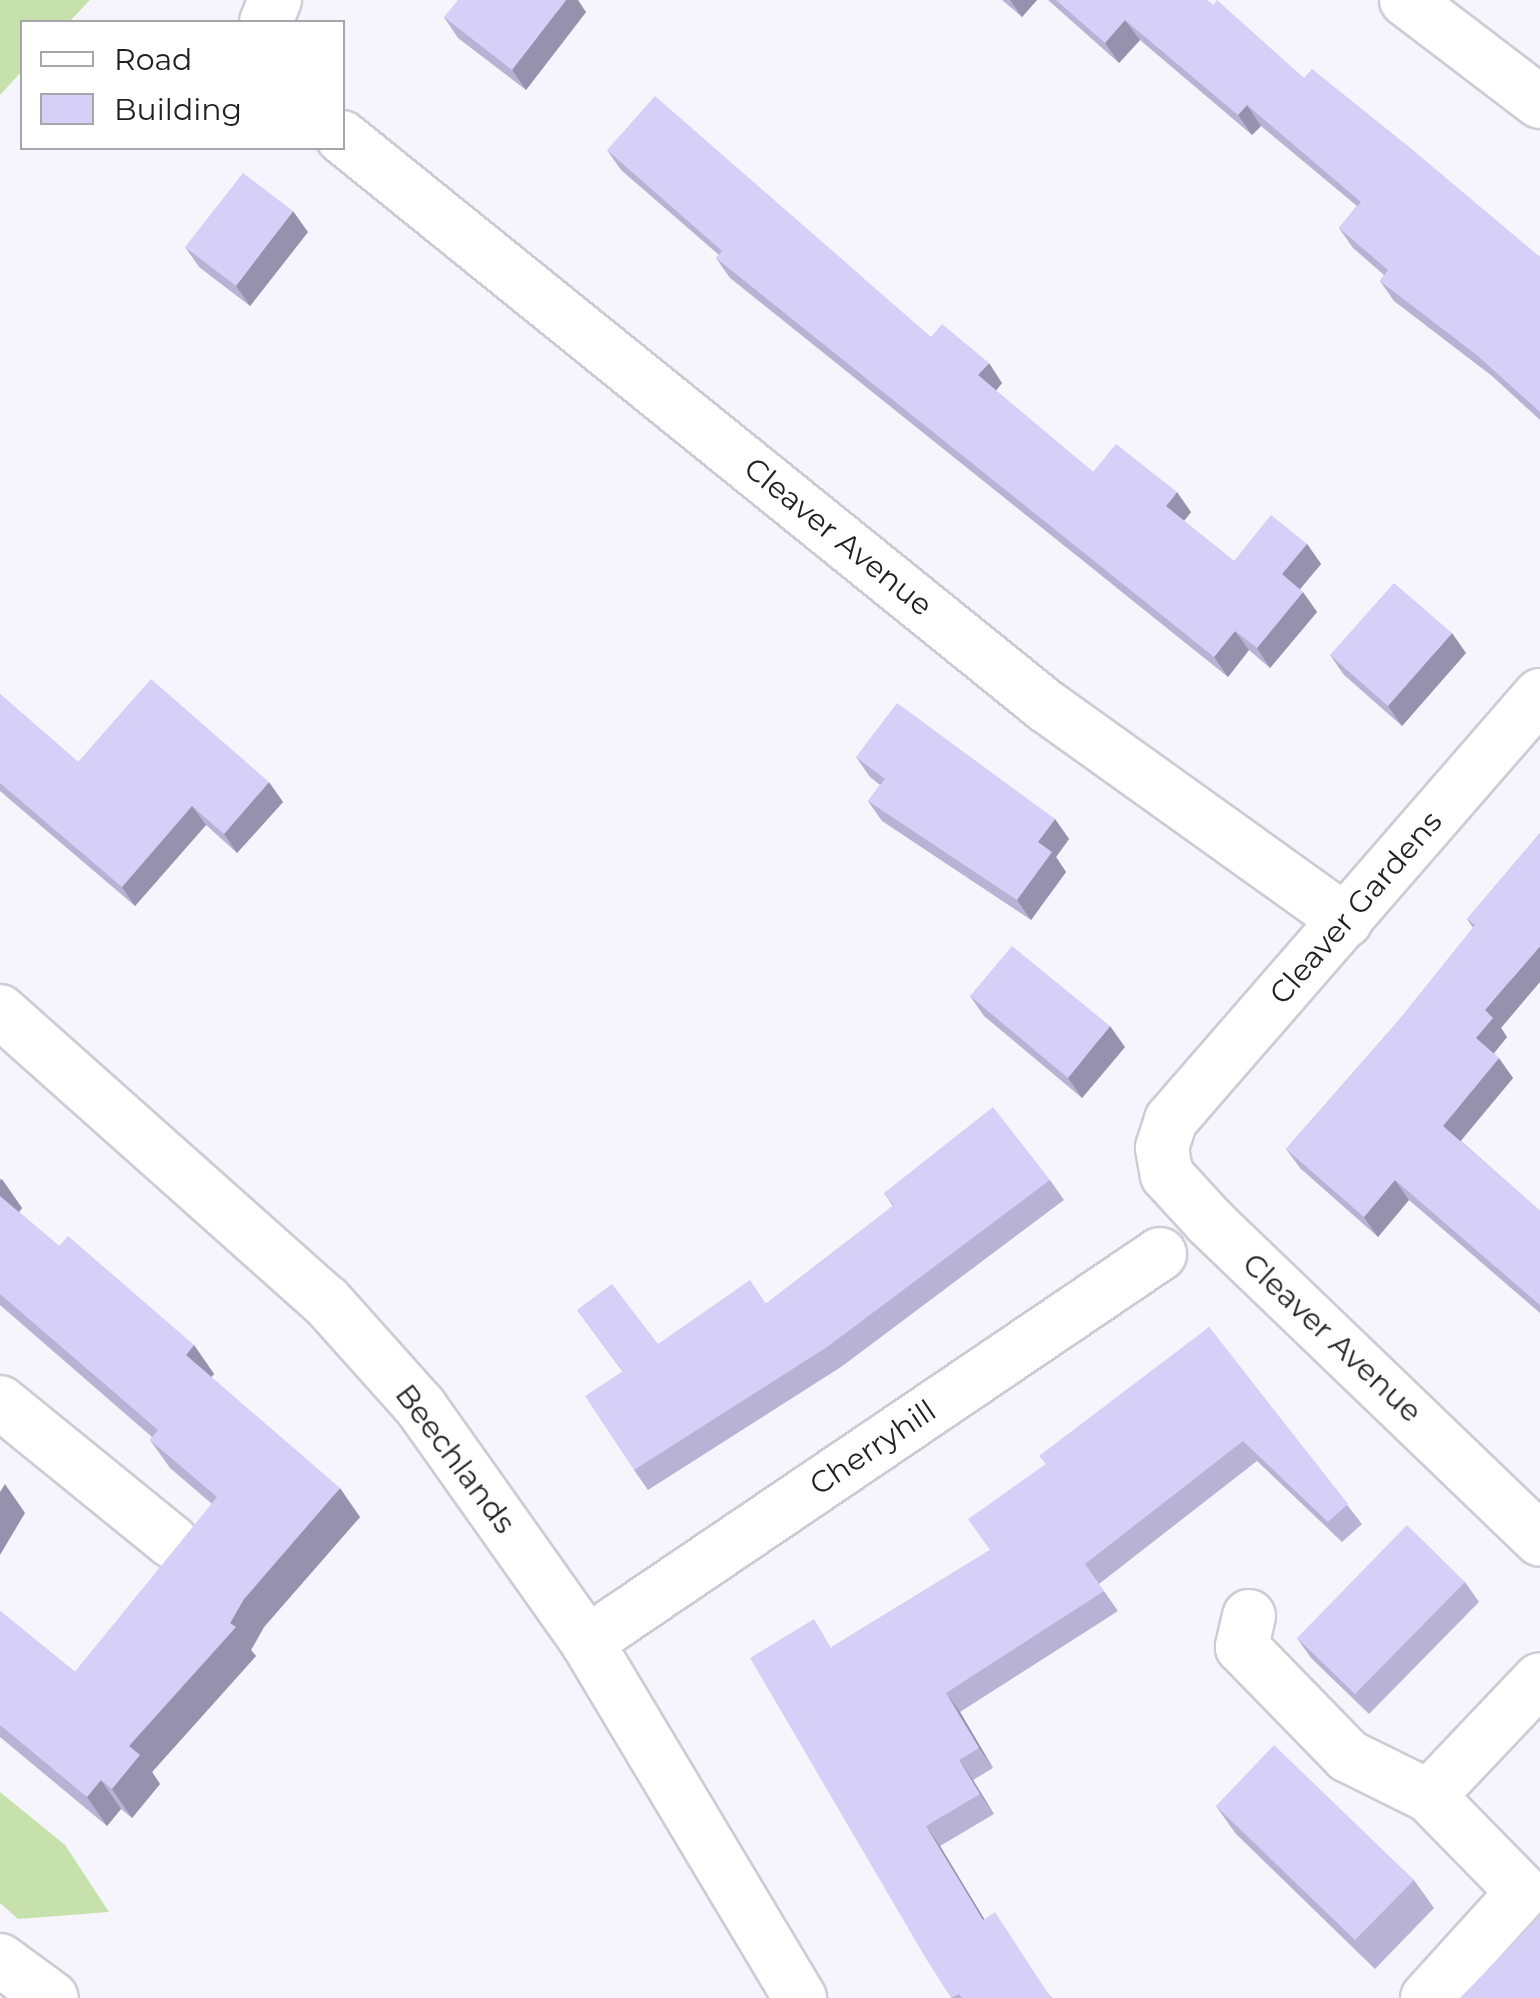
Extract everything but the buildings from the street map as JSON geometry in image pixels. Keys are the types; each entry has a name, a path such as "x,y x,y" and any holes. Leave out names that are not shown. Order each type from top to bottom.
{"street":[{"path":"1406,0 1540,102"},
{"name":"Cleaver Avenue","path":"345,139 1046,706 1346,921"},
{"name":"Cleaver Gardens","path":"1171,1120 1540,694"},
{"name":"Beechlands","path":"0,1011 326,1301 420,1406 587,1642 800,1998"},
{"name":"Cleaver Avenue","path":"1171,1120 1162,1148 1167,1175 1540,1540"},
{"name":"Cherryhill","path":"587,1642 1160,1254"},
{"path":"0,1402 172,1542"},
{"path":"1249,1616 1242,1647 1348,1756 1430,1796 1523,1892 1428,1998"},
{"path":"1430,1796 1540,1680"},
{"path":"0,1960 52,1998"}],"green space":[{"path":"0,0 90,0 71,20 20,20 20,73 0,95"},
{"path":"0,1792 65,1845 109,1912 18,1919 0,1903"}]}
